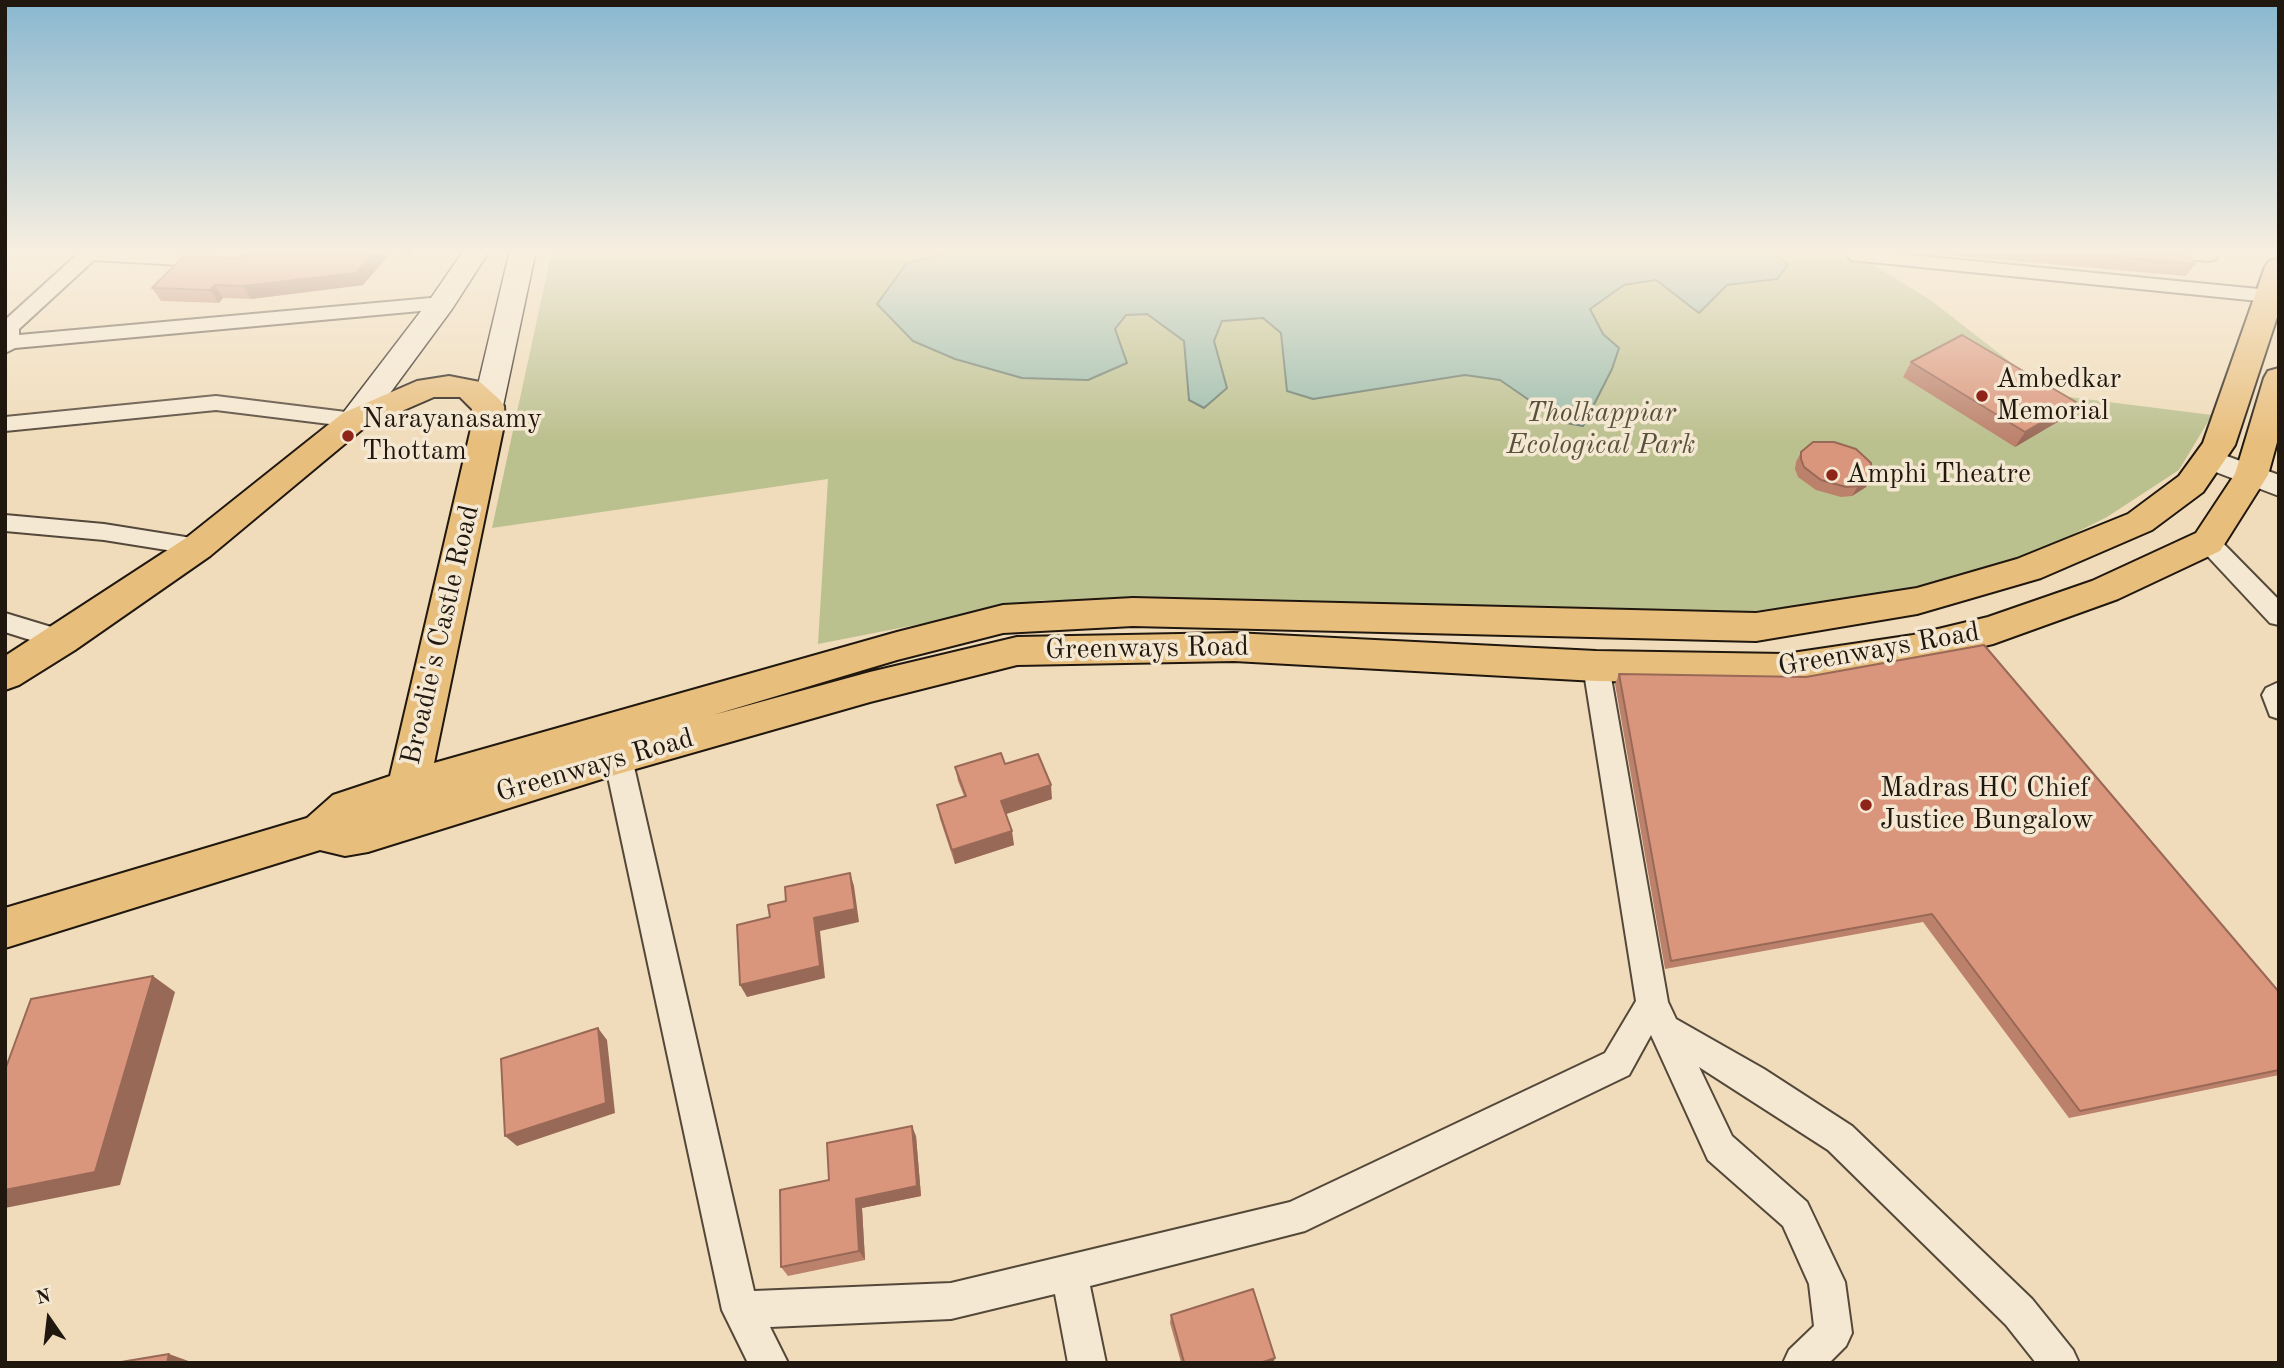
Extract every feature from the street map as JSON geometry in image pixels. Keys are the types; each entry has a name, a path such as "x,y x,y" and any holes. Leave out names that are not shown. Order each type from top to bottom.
{"main road":[{"path":"5,675 62,640 198,547 354,420 434,314"},
{"path":"354,420 428,388 449,386 468,389 488,406 509,314"},
{"name":"Greenways Road","path":"5,928 320,832 345,838 402,806 897,646 1003,619 1133,612 1756,627 1917,601 2028,569 2140,522 2191,484 2214,452 2263,314"},
{"path":"2208,541 2266,470 2279,378"},
{"name":"Broadie's Castle Road","path":"402,806 418,746 489,420 488,406"},
{"name":"Greenways Road","path":"402,806 618,758 870,687 1017,651 1234,647 1596,666 1785,669 1913,649 1993,630 2093,595 2208,541"}],"street":[{"path":"7,336 29,314"},
{"path":"7,336 299,314"},
{"path":"5,424 216,404 354,420"},
{"path":"2214,452 2266,470"},
{"path":"7,524 104,532 198,547"},
{"path":"2208,541 2279,616"},
{"path":"5,622 62,640"},
{"path":"1596,666 1609,760 1659,1017 1720,1148 1795,1214 1827,1282 1833,1333 1802,1363"},
{"path":"2279,692 2275,695 2279,709"},
{"path":"618,758 740,1310 769,1363"},
{"path":"740,1310 951,1301 1293,1219 1617,1065 1659,1017"},
{"path":"1659,1017 1840,1138 2019,1312 2060,1363"},
{"path":"1069,1273 1087,1363"}],"green space":[{"name":"Tholkappiar Ecological Park","path":"538,314 1948,314 2053,395 2212,415 2179,470 2107,517 2028,557 1897,593 1738,613 1043,600 818,644 828,479 492,528"}],"shaded area":[{"path":"887,314 1593,314 1603,334 1619,348 1612,369 1583,426 1561,422 1500,380 1465,375 1313,399 1287,391 1281,333 1263,318 1222,321 1214,341 1227,388 1204,408 1189,400 1184,341 1147,314 1126,315 1115,329 1127,363 1088,380 1022,378 955,359 913,341"}],"building":[{"path":"1962,335 2076,402 2025,432 1911,362"},
{"name":"Amphi Theatre","path":"1813,442 1834,442 1856,449 1871,463 1872,477 1858,486 1846,487 1821,480 1804,467 1801,459 1801,452"},
{"name":"Madras HC Chief Justice Bungalow","path":"1984,645 2279,992 2279,1070 2080,1111 1932,914 1671,961 1619,674 1806,677"},
{"path":"1001,753 1005,764 1038,754 1051,785 1001,801 1012,831 952,850 937,805 966,796 955,767"},
{"path":"850,873 855,909 814,918 820,966 740,985 737,925 770,917 768,905 786,901 785,887"},
{"path":"153,976 95,1172 5,1190 5,1070 31,999"},
{"path":"598,1028 606,1103 505,1136 501,1059"},
{"path":"912,1126 917,1186 856,1199 859,1251 781,1267 780,1190 829,1180 827,1143"},
{"path":"1253,1289 1275,1358 1260,1363 1180,1363 1184,1362 1171,1315"},
{"path":"169,1354 167,1363 115,1363"}],"place":[{"name":"Ambedkar Memorial","path":"1982,396"},
{"name":"Narayanasamy Thottam","path":"348,436"},
{"name":"Amphi Theatre","path":"1832,475"},
{"name":"Madras HC Chief Justice Bungalow","path":"1866,805"}]}
